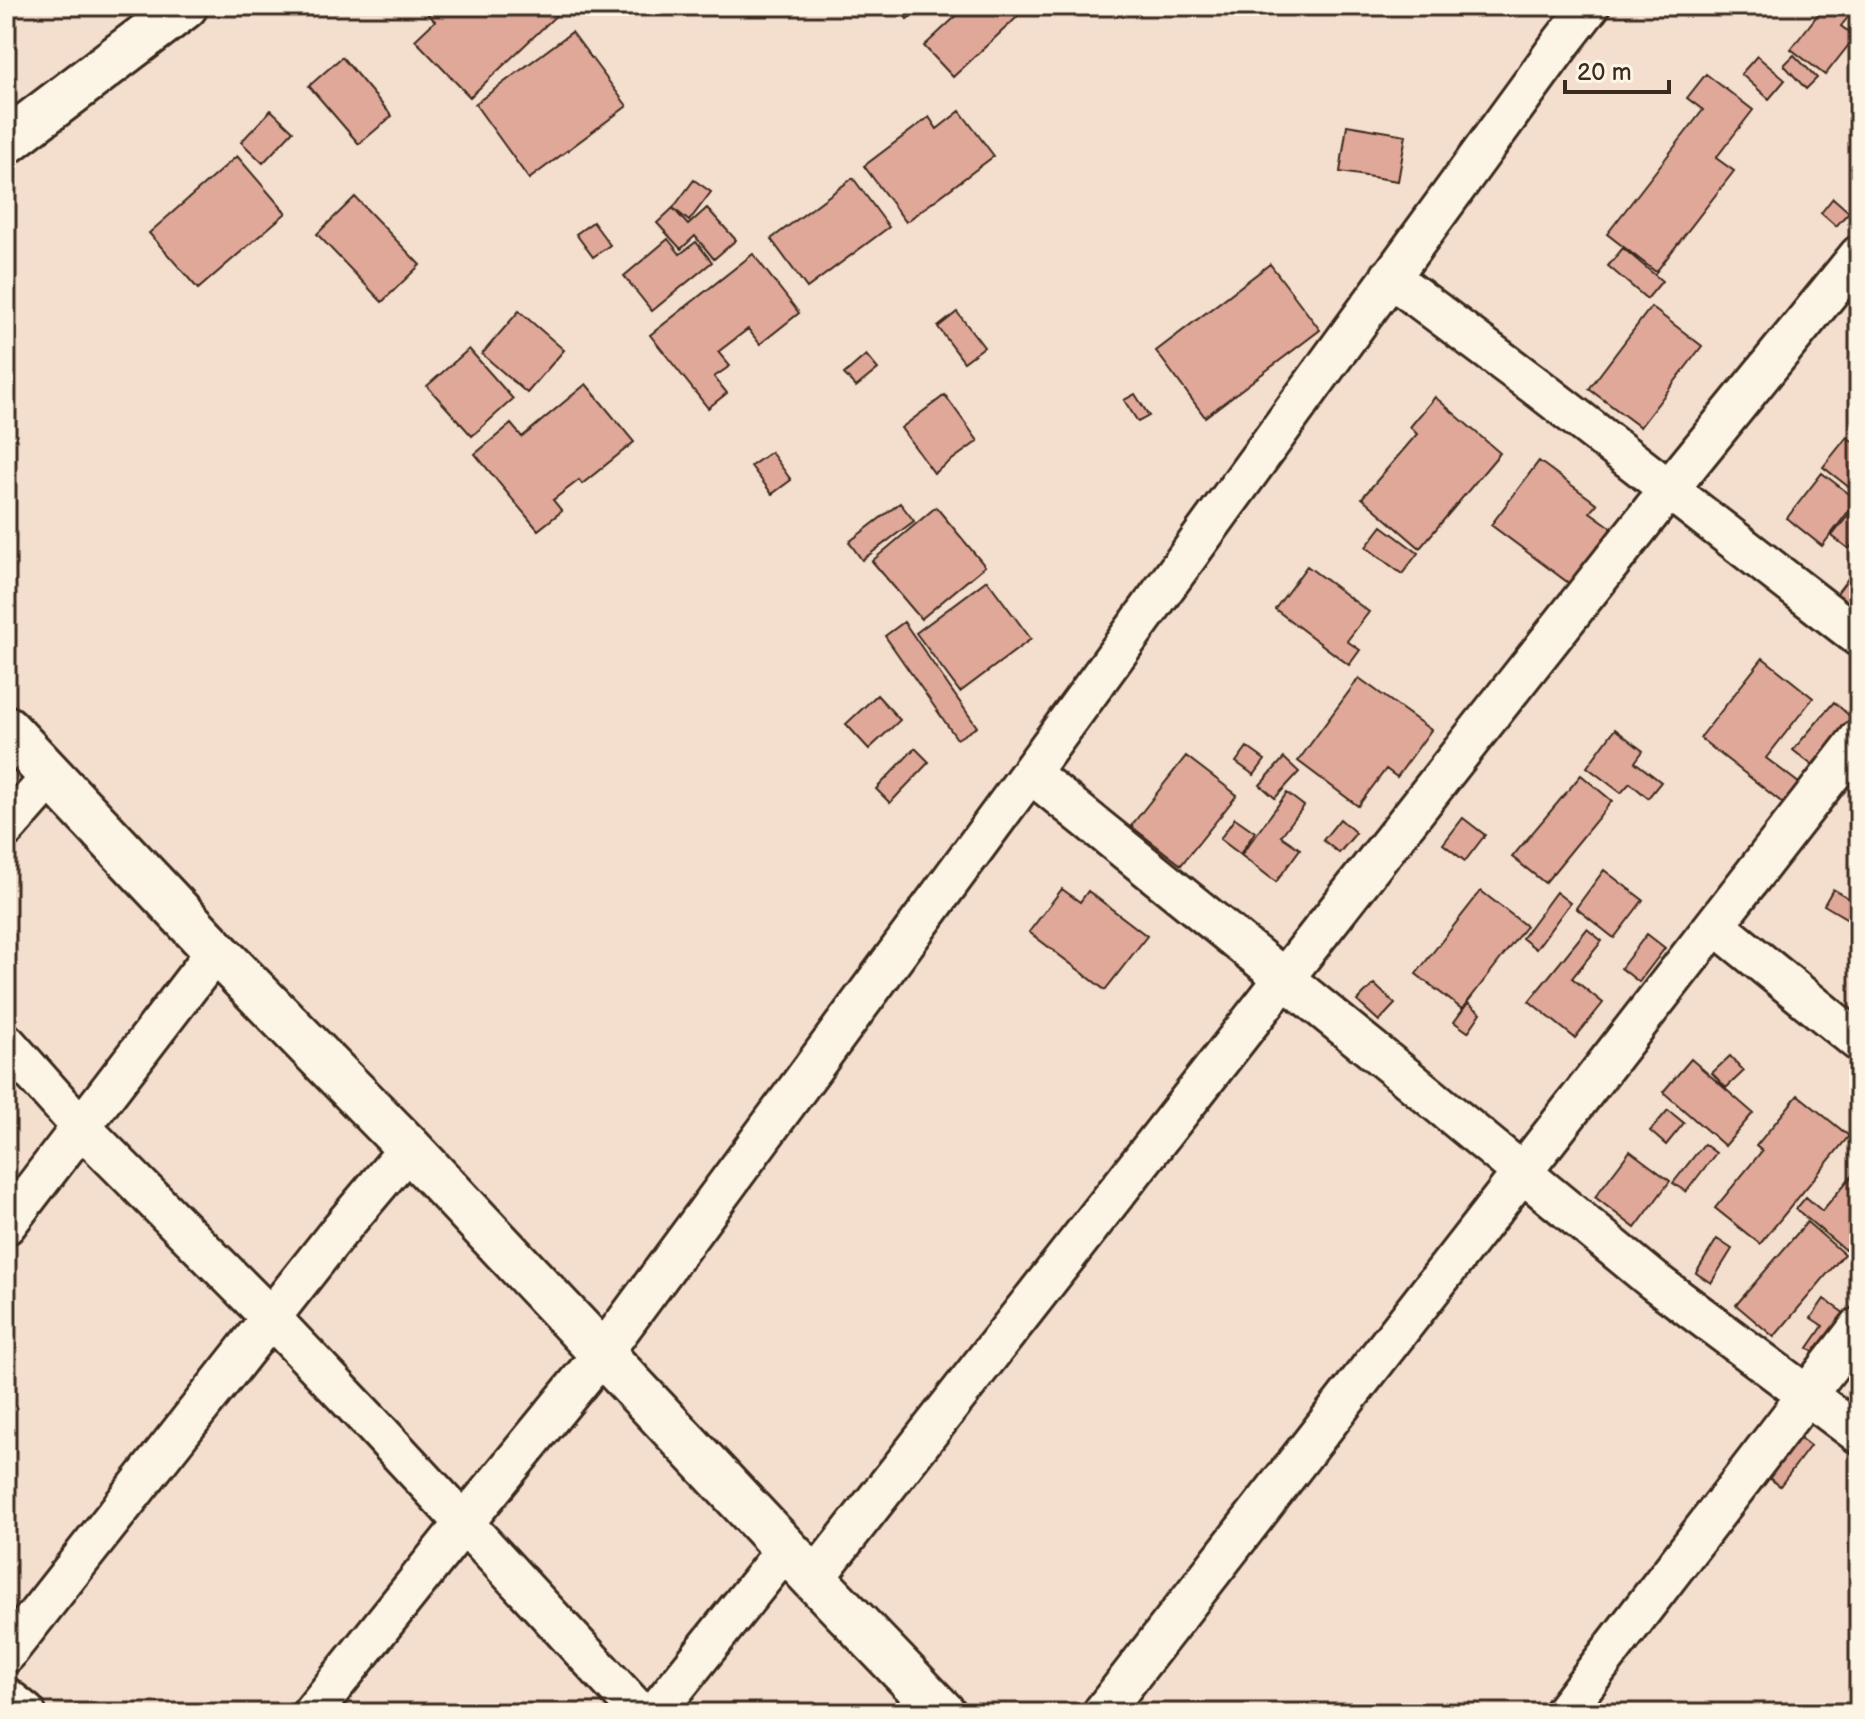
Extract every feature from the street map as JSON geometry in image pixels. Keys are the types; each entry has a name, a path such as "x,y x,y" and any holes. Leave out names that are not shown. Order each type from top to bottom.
{"street":[{"path":"6,142 185,6"},
{"path":"312,1713 602,1354 1590,6"},
{"path":"655,1713 800,1564 1285,980 1669,489 1859,255"},
{"path":"1390,277 1859,637"},
{"path":"6,728 216,951 409,1148 943,1713"},
{"path":"1102,1713 1859,739"},
{"path":"1030,773 1654,1281 1859,1434"},
{"path":"6,828 51,777"},
{"path":"1715,925 1859,1042"},
{"path":"6,1225 216,951"},
{"path":"6,1043 82,1128 271,1318 640,1713"},
{"path":"6,1654 339,1231 409,1148"},
{"path":"1563,1713 1859,1327"},
{"path":"6,1697 26,1713"}],"building":[{"path":"433,6 564,8 470,97 415,40 435,21 426,12"},
{"path":"897,6 924,6 907,19"},
{"path":"967,6 1029,6 953,77 924,46"},
{"path":"1810,6 1857,6 1841,26 1855,37 1825,75 1791,49 1819,13"},
{"path":"572,32 627,106 529,179 475,104"},
{"path":"1794,55 1817,78 1806,89 1784,65"},
{"path":"1757,56 1785,80 1769,99 1741,74"},
{"path":"342,57 392,116 359,144 309,86"},
{"path":"1706,74 1753,110 1716,158 1734,171 1656,272 1607,234 1703,110 1687,98"},
{"path":"271,110 293,131 263,163 241,142"},
{"path":"960,111 994,156 906,222 864,166 929,117 937,129"},
{"path":"1347,125 1406,135 1398,181 1340,172"},
{"path":"237,156 286,213 198,289 149,233"},
{"path":"853,178 889,227 807,288 771,239"},
{"path":"694,180 711,192 689,221 673,208"},
{"path":"355,197 420,265 382,302 317,234"},
{"path":"1833,198 1849,212 1836,226 1821,213"},
{"path":"673,208 688,225 707,208 736,240 714,259 695,236 681,249 657,223"},
{"path":"593,222 610,245 593,257 576,234"},
{"path":"668,239 680,254 696,242 712,262 652,311 624,276"},
{"path":"1623,248 1662,281 1647,299 1608,266"},
{"path":"753,254 799,313 760,344 748,329 718,352 730,366 714,377 727,393 708,408 650,335"},
{"path":"1270,264 1320,330 1205,417 1156,351"},
{"path":"1651,307 1702,346 1640,427 1589,389"},
{"path":"519,311 564,350 527,393 482,354"},
{"path":"957,312 984,347 964,362 938,327"},
{"path":"469,349 513,399 472,436 427,386"},
{"path":"866,355 878,369 856,387 844,374"},
{"path":"586,384 634,442 582,484 579,480 553,500 562,511 538,530 475,454 511,424 522,437"},
{"path":"1135,394 1149,416 1138,422 1124,400"},
{"path":"945,395 978,441 934,473 901,428"},
{"path":"1435,397 1500,453 1420,548 1362,498 1417,434 1410,427"},
{"path":"1847,437 1859,447 1859,495 1823,467"},
{"path":"771,452 791,480 772,494 751,466"},
{"path":"1539,461 1597,504 1590,512 1612,528 1570,584 1491,525"},
{"path":"1822,473 1857,500 1822,546 1787,518"},
{"path":"900,503 914,521 862,560 849,542"},
{"path":"936,507 985,566 921,619 872,561"},
{"path":"1850,513 1859,520 1859,536 1849,549 1832,536"},
{"path":"1382,526 1418,553 1402,574 1366,547"},
{"path":"1859,564 1859,623 1828,605"},
{"path":"1307,566 1369,612 1347,641 1360,650 1349,665 1275,609"},
{"path":"987,580 1031,639 960,692 916,633"},
{"path":"904,622 977,727 957,739 885,636"},
{"path":"1763,658 1813,698 1766,758 1800,784 1784,804 1700,738"},
{"path":"1359,678 1431,730 1397,777 1386,769 1358,806 1298,761"},
{"path":"877,695 900,720 869,749 846,724"},
{"path":"1834,702 1852,718 1812,765 1793,750"},
{"path":"1615,729 1643,751 1635,762 1661,782 1648,798 1630,783 1621,793 1587,767"},
{"path":"1247,747 1265,760 1254,775 1236,762"},
{"path":"915,748 929,762 890,803 876,789"},
{"path":"1186,756 1237,795 1181,865 1131,826"},
{"path":"1284,758 1299,772 1275,798 1260,785"},
{"path":"1581,775 1612,801 1545,883 1512,857"},
{"path":"1287,793 1304,806 1281,836 1300,849 1276,882 1241,855"},
{"path":"1235,818 1255,832 1240,854 1220,839"},
{"path":"1463,818 1485,835 1465,861 1443,844"},
{"path":"1340,819 1356,833 1339,853 1323,840"},
{"path":"1604,870 1643,900 1614,938 1576,908"},
{"path":"1062,889 1080,902 1088,891 1147,936 1105,990 1029,932"},
{"path":"1833,889 1859,904 1853,922 1824,905"},
{"path":"1481,891 1526,926 1462,1009 1416,974"},
{"path":"1556,892 1570,903 1536,949 1522,938"},
{"path":"1587,929 1602,941 1572,978 1603,1003 1575,1038 1529,1001"},
{"path":"1647,934 1665,948 1639,982 1621,968"},
{"path":"1374,984 1395,1004 1379,1021 1357,1001"},
{"path":"1468,1003 1481,1013 1468,1032 1454,1022"},
{"path":"1730,1056 1744,1071 1726,1088 1712,1073"},
{"path":"1691,1059 1753,1113 1725,1146 1663,1092"},
{"path":"1798,1095 1849,1136 1760,1244 1715,1208 1762,1151 1756,1146"},
{"path":"1668,1110 1684,1123 1666,1145 1650,1131"},
{"path":"1704,1144 1716,1153 1686,1192 1673,1183"},
{"path":"1630,1151 1670,1181 1635,1228 1595,1197"},
{"path":"1859,1167 1859,1234 1845,1250 1796,1209 1806,1197 1822,1211"},
{"path":"1807,1222 1844,1254 1774,1337 1736,1305"},
{"path":"1717,1239 1732,1249 1711,1283 1696,1273"},
{"path":"1824,1299 1848,1316 1821,1356 1808,1348 1823,1326 1811,1318"},
{"path":"1796,1435 1810,1446 1780,1486 1765,1475"}]}
